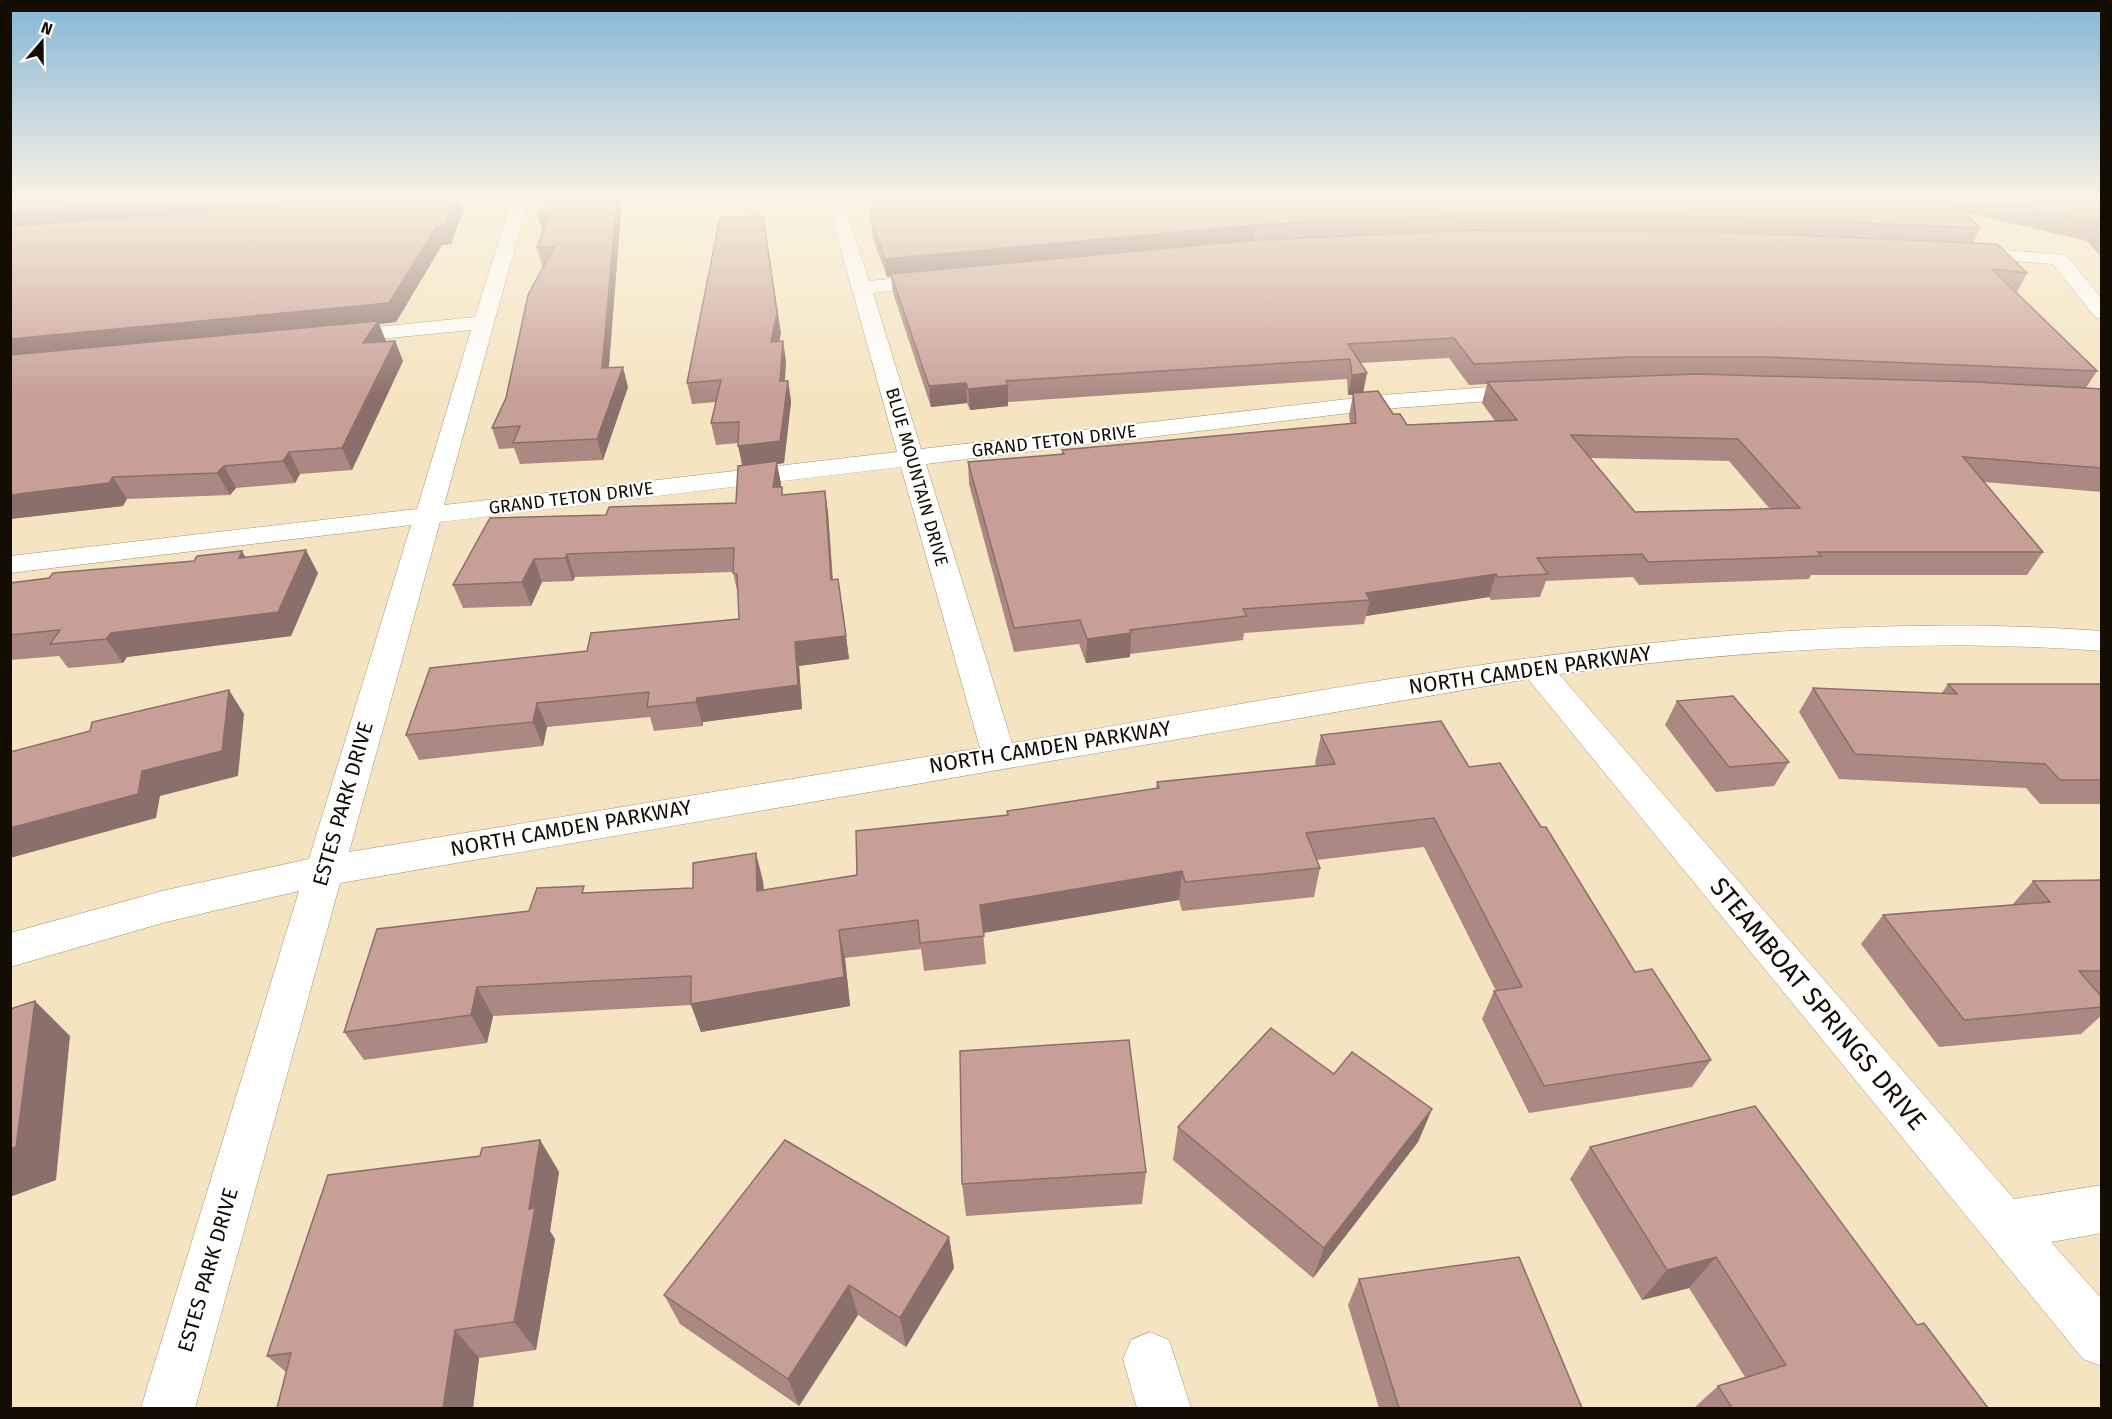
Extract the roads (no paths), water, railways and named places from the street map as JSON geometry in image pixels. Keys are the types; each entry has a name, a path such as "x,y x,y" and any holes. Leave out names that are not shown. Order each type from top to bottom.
{"street":[{"name":"ESTES PARK DRIVE","path":"168,1408 501,265"},
{"name":"BLUE MOUNTAIN DRIVE","path":"854,265 999,755"},
{"path":"2065,265 2102,313"},
{"path":"861,288 953,279"},
{"path":"317,339 482,323"},
{"name":"GRAND TETON DRIVE","path":"10,565 1382,402 1554,389"},
{"name":"NORTH CAMDEN PARKWAY","path":"10,950 59,934 233,889 324,871 999,755 1536,667 1663,650 1773,641 1890,637 2102,641"},
{"name":"STEAMBOAT SPRINGS DRIVE","path":"1536,667 1608,756 2102,1340"},
{"path":"2004,1225 2102,1209"},
{"path":"1150,1359 1164,1408"}]}
